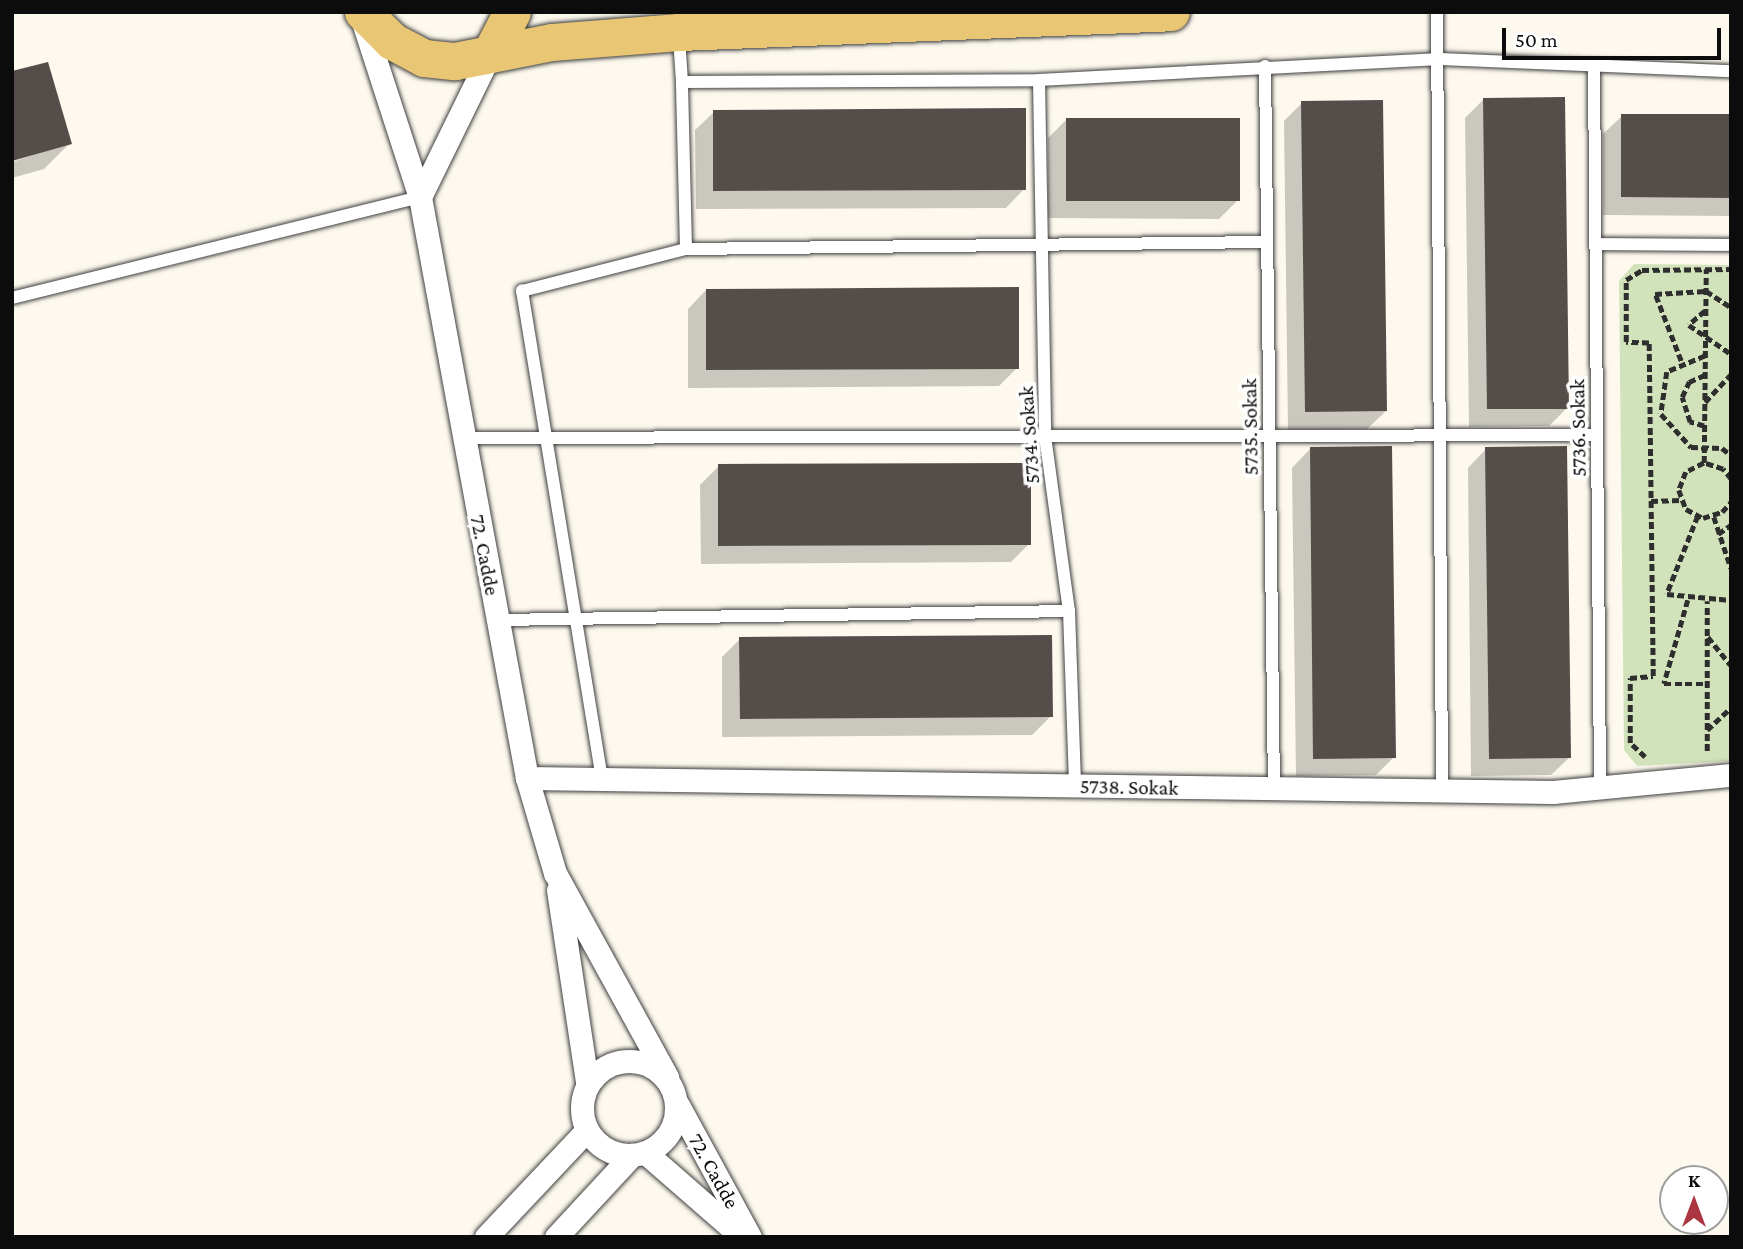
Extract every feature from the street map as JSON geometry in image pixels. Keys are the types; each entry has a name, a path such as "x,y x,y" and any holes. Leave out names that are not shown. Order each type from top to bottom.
{"main road":[{"path":"361,12 392,41 424,58 489,54 679,32 1171,12"},
{"path":"489,54 512,12"}],"street":[{"name":"72. Cadde","path":"361,12 420,197 527,778 555,873 667,1077"},
{"path":"420,197 489,54"},
{"name":"5738. Sokak","path":"527,778 1442,791 1600,788 1725,766"},
{"path":"555,873 587,1082 580,1111 587,1130 617,1156 640,1154 742,1237"},
{"path":"556,1237 640,1154 670,1134 678,1105 667,1077 641,1061 610,1062 587,1082"},
{"name":"72. Cadde","path":"678,1105 750,1237"},
{"path":"486,1237 587,1130"}],"lane":[{"path":"1437,12 1440,59 1443,435 1442,791"},
{"path":"679,32 686,249"},
{"path":"682,82 1039,80 1265,66 1440,59 1594,68 1731,71"},
{"name":"5735. Sokak","path":"1265,66 1274,788"},
{"name":"5736. Sokak","path":"1594,68 1600,788"},
{"name":"5734. Sokak","path":"1039,80 1045,436 1069,611 1075,786"},
{"path":"12,298 420,197"},
{"path":"602,779 522,291 686,249 1041,241 1267,242"},
{"path":"1595,244 1731,245"},
{"path":"464,438 1597,435"},
{"path":"498,620 574,614 1069,611"}],"path":[{"path":"1704,463 1706,269"},
{"path":"1660,759 1648,760 1630,743 1630,678 1653,676 1649,343 1626,342 1626,280 1642,270 1731,269"},
{"path":"1681,361 1656,294 1706,291 1731,307"},
{"path":"1706,311 1689,326 1728,353 1731,346"},
{"path":"1705,356 1681,361 1663,379 1661,414 1683,442 1731,455"},
{"path":"1705,403 1731,374"},
{"path":"1704,426 1690,422 1682,397 1689,382 1705,375"},
{"path":"1681,500 1686,472 1704,463 1723,469 1731,479"},
{"path":"1651,501 1681,500 1698,516 1714,517 1731,502"},
{"path":"1698,516 1667,594 1688,600 1731,600"},
{"path":"1714,517 1731,568"},
{"path":"1718,534 1731,525"},
{"path":"1688,600 1664,684 1707,684"},
{"path":"1707,601 1707,757"},
{"path":"1707,636 1731,665"},
{"path":"1707,730 1731,708"},
{"path":"1695,758 1707,757 1725,766"}],"green space":[{"path":"1634,264 1731,265 1731,761 1637,766 1624,750 1619,281"}],"building":[{"path":"48,62 72,144 12,161 12,71"},
{"path":"1565,97 1569,409 1487,409 1483,98"},
{"path":"1383,100 1387,411 1305,412 1301,101"},
{"path":"1026,108 1026,190 713,191 713,110"},
{"path":"1621,114 1731,114 1731,198 1621,197"},
{"path":"1066,118 1240,118 1240,201 1066,201"},
{"path":"1019,287 1019,369 706,370 706,289"},
{"path":"1392,446 1396,758 1313,759 1310,447"},
{"path":"1567,446 1571,758 1489,759 1485,447"},
{"path":"1031,463 1031,545 718,546 718,464"},
{"path":"1052,635 1053,717 740,719 739,637"}]}
